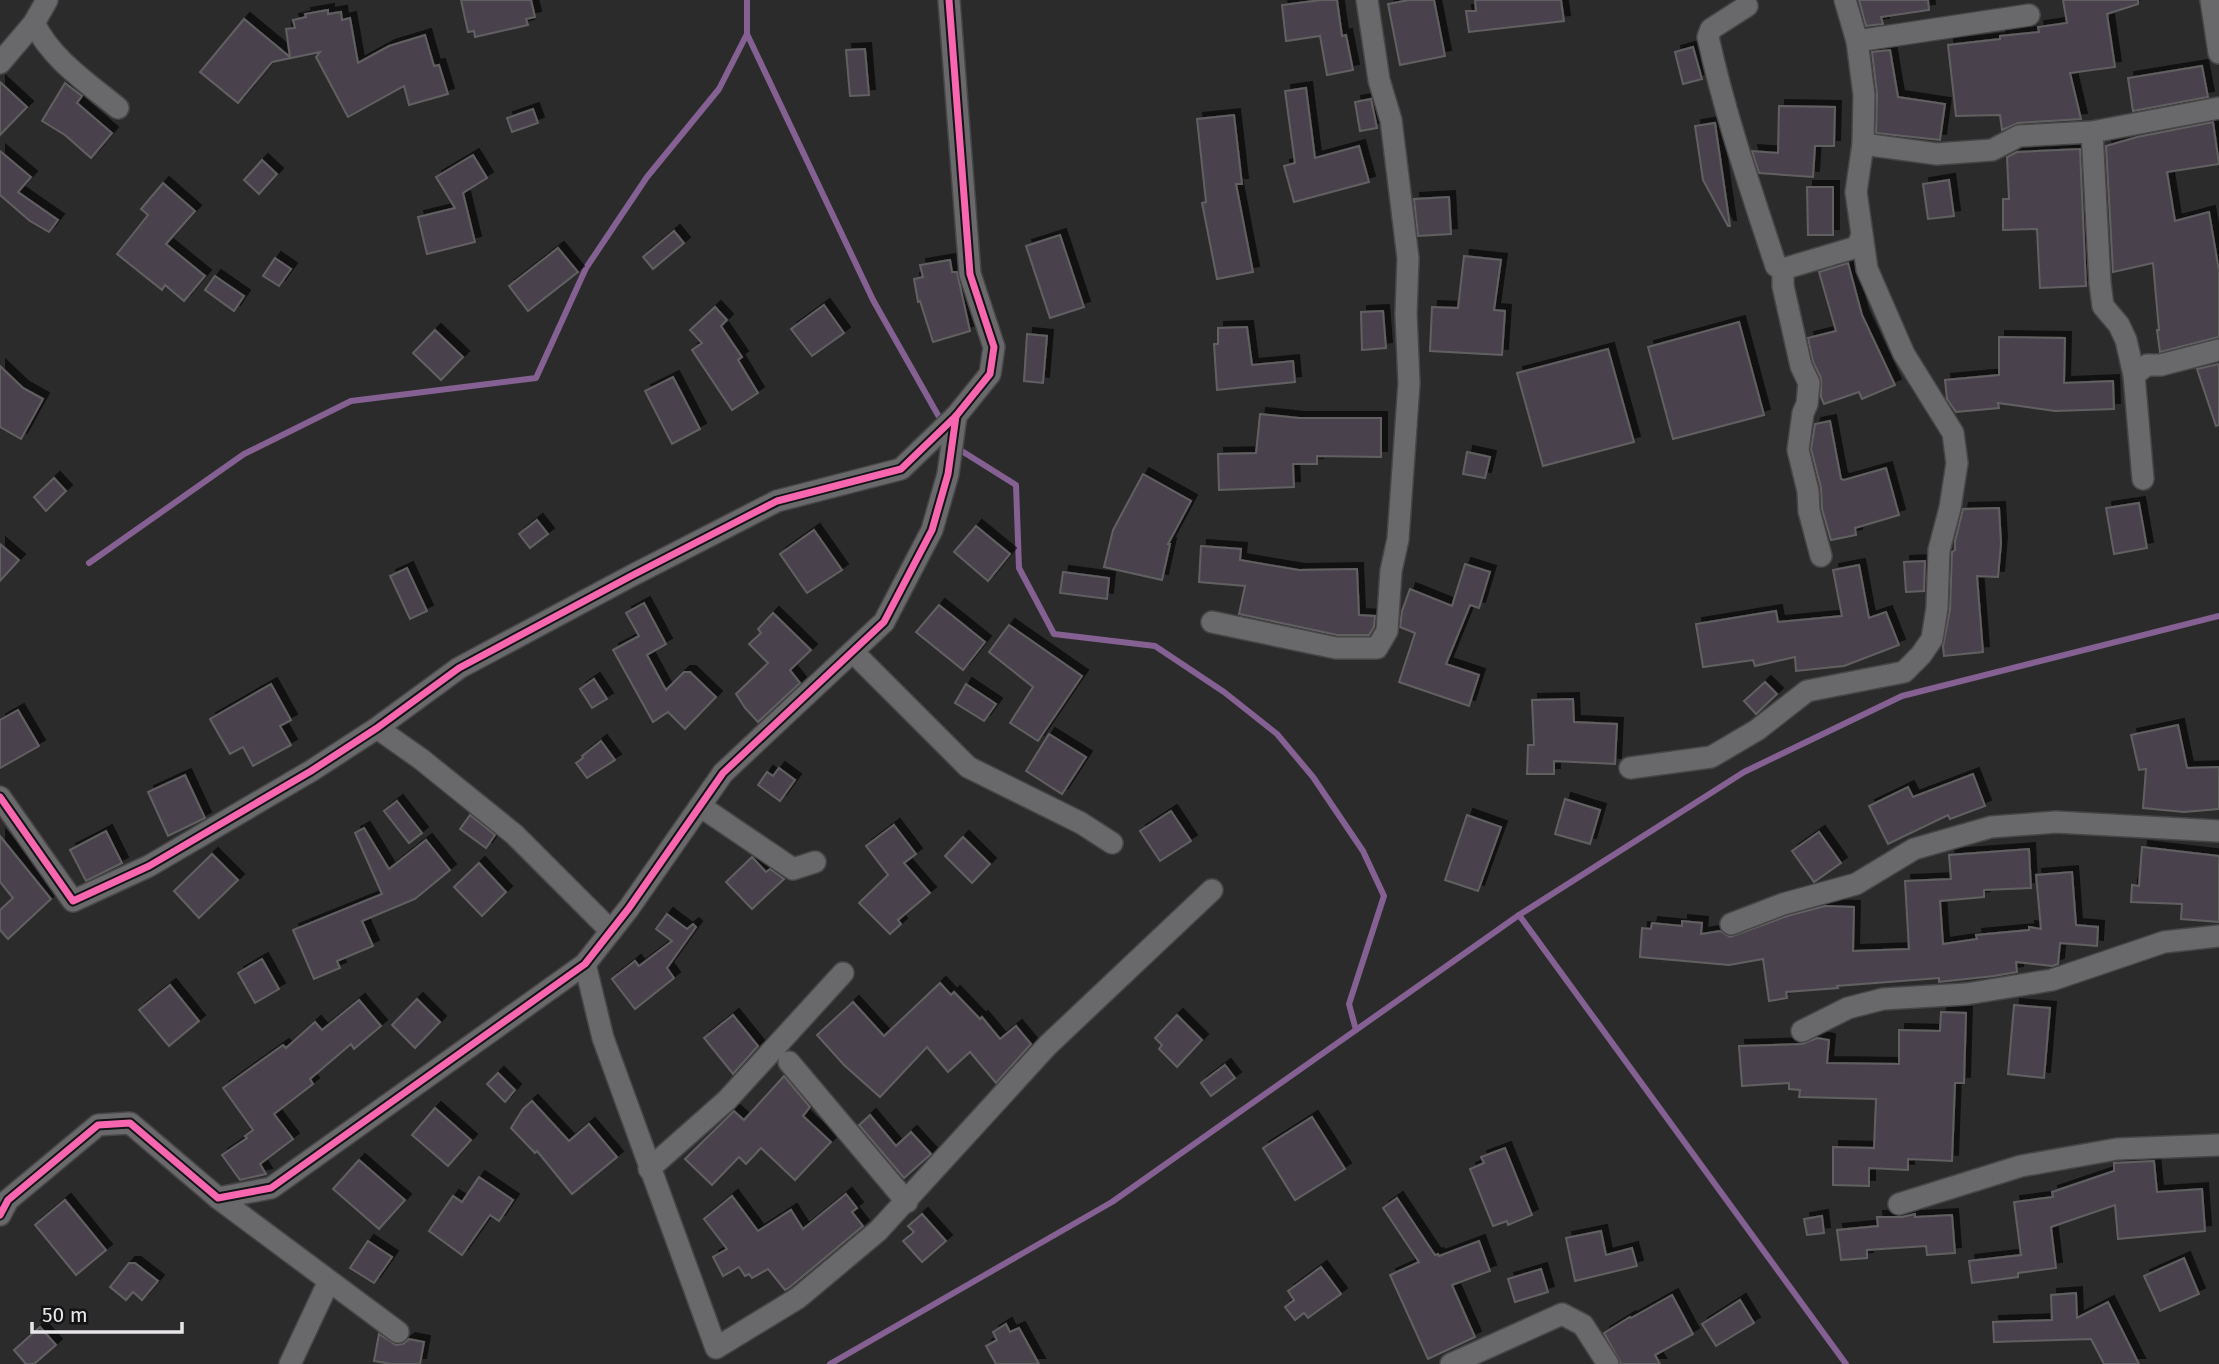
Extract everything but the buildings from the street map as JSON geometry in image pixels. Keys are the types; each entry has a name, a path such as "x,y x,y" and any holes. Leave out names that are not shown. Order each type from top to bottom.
{"street":[{"path":"0,63 34,23 47,0"},
{"path":"0,797 73,901 149,866 311,771 377,728 460,668 777,501 901,469 956,416 990,374 994,347 970,274 949,0"},
{"path":"1212,622 1336,648 1377,648 1387,631 1391,571 1398,539 1409,383 1406,314 1408,258 1391,120 1379,80 1367,0"},
{"path":"1630,768 1711,757 1757,730 1807,691 1904,672 1921,656 1932,639 1937,608 1939,550 1950,508 1956,463 1952,433 1905,354 1867,269 1856,192 1863,144 1864,95 1857,41 1845,0"},
{"path":"2211,0 2218,30 2219,53"},
{"path":"1747,6 1711,29 1709,37 1722,95 1776,266 1783,270 1857,247 1862,235"},
{"path":"1857,41 2029,15"},
{"path":"34,23 42,40 73,71 118,108"},
{"path":"1863,144 1937,154 1992,150 2019,136 2092,132 2219,108"},
{"path":"2092,132 2103,306 2119,325 2126,340 2134,375 2143,479"},
{"path":"1783,270 1783,286 1801,366 1809,383 1798,450 1821,556"},
{"path":"2134,375 2147,365 2161,365 2219,350"},
{"path":"218,1198 271,1188 585,964 723,773 884,622 932,530 948,474 956,416"},
{"path":"853,652 968,766 1081,823 1112,843"},
{"path":"377,728 421,759 514,834 611,931"},
{"path":"700,806 793,869 815,862"},
{"path":"1731,924 1783,904 1856,884 1914,849 1992,827 2056,822 2219,831"},
{"path":"585,964 603,1038 716,1348 798,1298 878,1231 1048,1045 1212,890"},
{"path":"1802,1031 1848,1008 1883,999 1966,994 2052,980 2164,942 2219,936"},
{"path":"649,1169 727,1100 843,973"},
{"path":"789,1062 907,1202"},
{"path":"0,1215 8,1200 98,1125 130,1123 218,1198 398,1332"},
{"path":"1899,1205 2021,1166 2117,1149 2219,1145"},
{"path":"290,1364 329,1281"},
{"path":"1451,1364 1562,1314 1583,1325 1608,1364"}],"waterway":[{"path":"747,0 747,34 873,300 943,424"},
{"path":"89,563 244,454 351,401 536,378 586,268 647,177 719,89 747,34"},
{"path":"957,448 1016,485 1019,568 1054,634 1155,646 1224,692 1277,734 1313,777 1363,851 1384,896 1349,1004 1356,1030"},
{"path":"830,1364 1112,1202 1519,915 1744,772 1902,696 2219,616"},
{"path":"1519,915 1846,1364"}],"cycle path":[{"path":"0,797 73,901 149,866 311,771 377,728 459,668 631,576 777,501 901,469 956,416 990,374 994,347 970,274 949,0"},
{"path":"0,1215 8,1200 98,1125 130,1123 218,1198 271,1188 585,964 629,908 723,773 884,622 932,530 948,474 956,416"}]}
